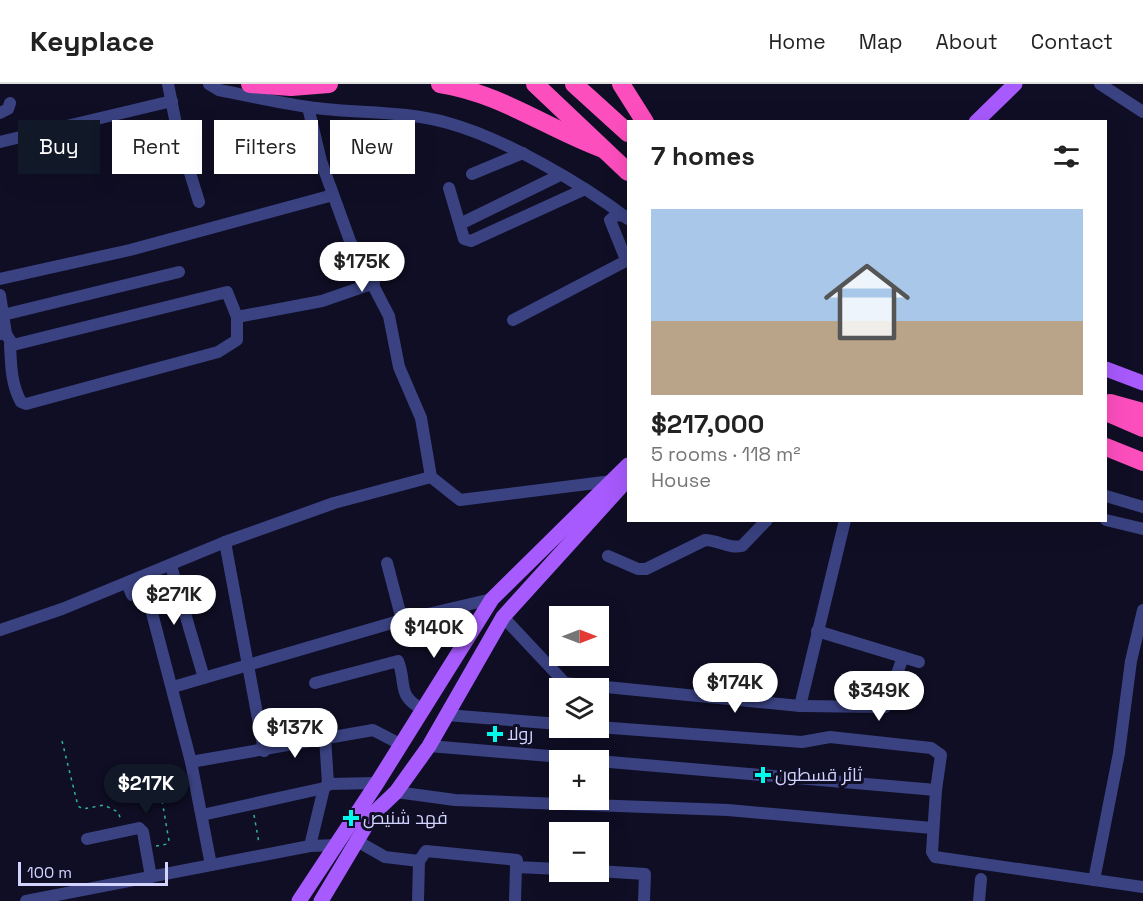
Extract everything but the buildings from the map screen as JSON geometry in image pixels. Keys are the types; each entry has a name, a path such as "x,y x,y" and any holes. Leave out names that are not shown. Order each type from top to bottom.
{"highway":[{"path":"250,84 285,87 329,84"},
{"path":"440,84 508,104 576,139 603,149"},
{"path":"535,84 627,171"},
{"path":"574,84 627,132"},
{"path":"621,84 644,120"},
{"path":"1107,401 1143,412"},
{"path":"1107,412 1143,428"},
{"path":"1109,449 1143,464"}],"main road":[{"path":"978,120 1015,84"},
{"path":"1107,369 1143,381"},
{"path":"298,901 377,783 492,599 627,466"},
{"path":"321,901 373,814 396,792 429,746 503,616 627,481"},
{"path":"470,635 485,648"}],"street":[{"path":"168,84 178,134 199,202"},
{"path":"208,84 219,90 308,107 360,112 395,112 449,123 523,153 585,189 627,217"},
{"path":"1100,84 1143,112"},
{"path":"0,142 172,101"},
{"path":"0,113 8,109 10,103"},
{"path":"308,107 321,161 350,242 374,283 389,316 406,388 421,418 431,477 460,500 612,481"},
{"path":"472,174 523,153"},
{"path":"460,224 560,176"},
{"path":"449,188 464,239 471,241 585,189"},
{"path":"0,279 130,250 333,195"},
{"path":"513,320 624,262 625,257 610,220 616,215 627,217"},
{"path":"3,315 179,272"},
{"path":"237,317 322,301 374,283"},
{"path":"0,295 5,337 10,369 16,393 21,402 26,404 218,352 237,340 237,317 227,292 5,337"},
{"path":"0,630 127,584 225,542 334,503 431,477"},
{"path":"1107,496 1143,507"},
{"path":"1107,520 1143,530"},
{"path":"608,556 638,569 646,569 705,540 733,547 742,546 765,522"},
{"path":"800,706 844,522"},
{"path":"225,542 264,751"},
{"path":"387,563 402,620"},
{"path":"171,566 204,678"},
{"path":"127,584 132,595 145,591 147,594 191,762 211,865"},
{"path":"173,687 402,620 492,599"},
{"path":"1094,880 1119,753 1131,661 1143,610"},
{"path":"503,616 565,683 800,706 885,707 903,657"},
{"path":"817,631 919,662"},
{"path":"315,682 398,661 404,694 410,703 422,708"},
{"path":"446,715 549,723"},
{"path":"609,728 802,742 830,737 931,748 941,755 932,828 932,852 935,856 1143,887"},
{"path":"191,762 264,751 325,737 373,730 400,744"},
{"path":"310,846 326,786 325,737"},
{"path":"429,746 549,757"},
{"path":"609,762 936,790"},
{"path":"202,815 326,786 377,783"},
{"path":"396,792 455,800 728,810 932,828"},
{"path":"87,839 140,828 151,877"},
{"path":"357,841 385,857 419,861"},
{"path":"26,901 310,846 337,845"},
{"path":"418,901 419,861 426,851 517,860 515,901"},
{"path":"516,867 549,868"},
{"path":"609,872 645,874 644,901"},
{"path":"979,901 981,879"}],"path":[{"path":"63,741 78,807 83,809 104,805 118,812 124,831"},
{"path":"145,848 167,844 169,841 157,771"},
{"path":"252,804 261,856"}],"place":[{"name":"رولا","path":"495,734"},
{"name":"ثائر قسطون","path":"763,775"},
{"name":"فهد شنيص","path":"351,818"}]}
